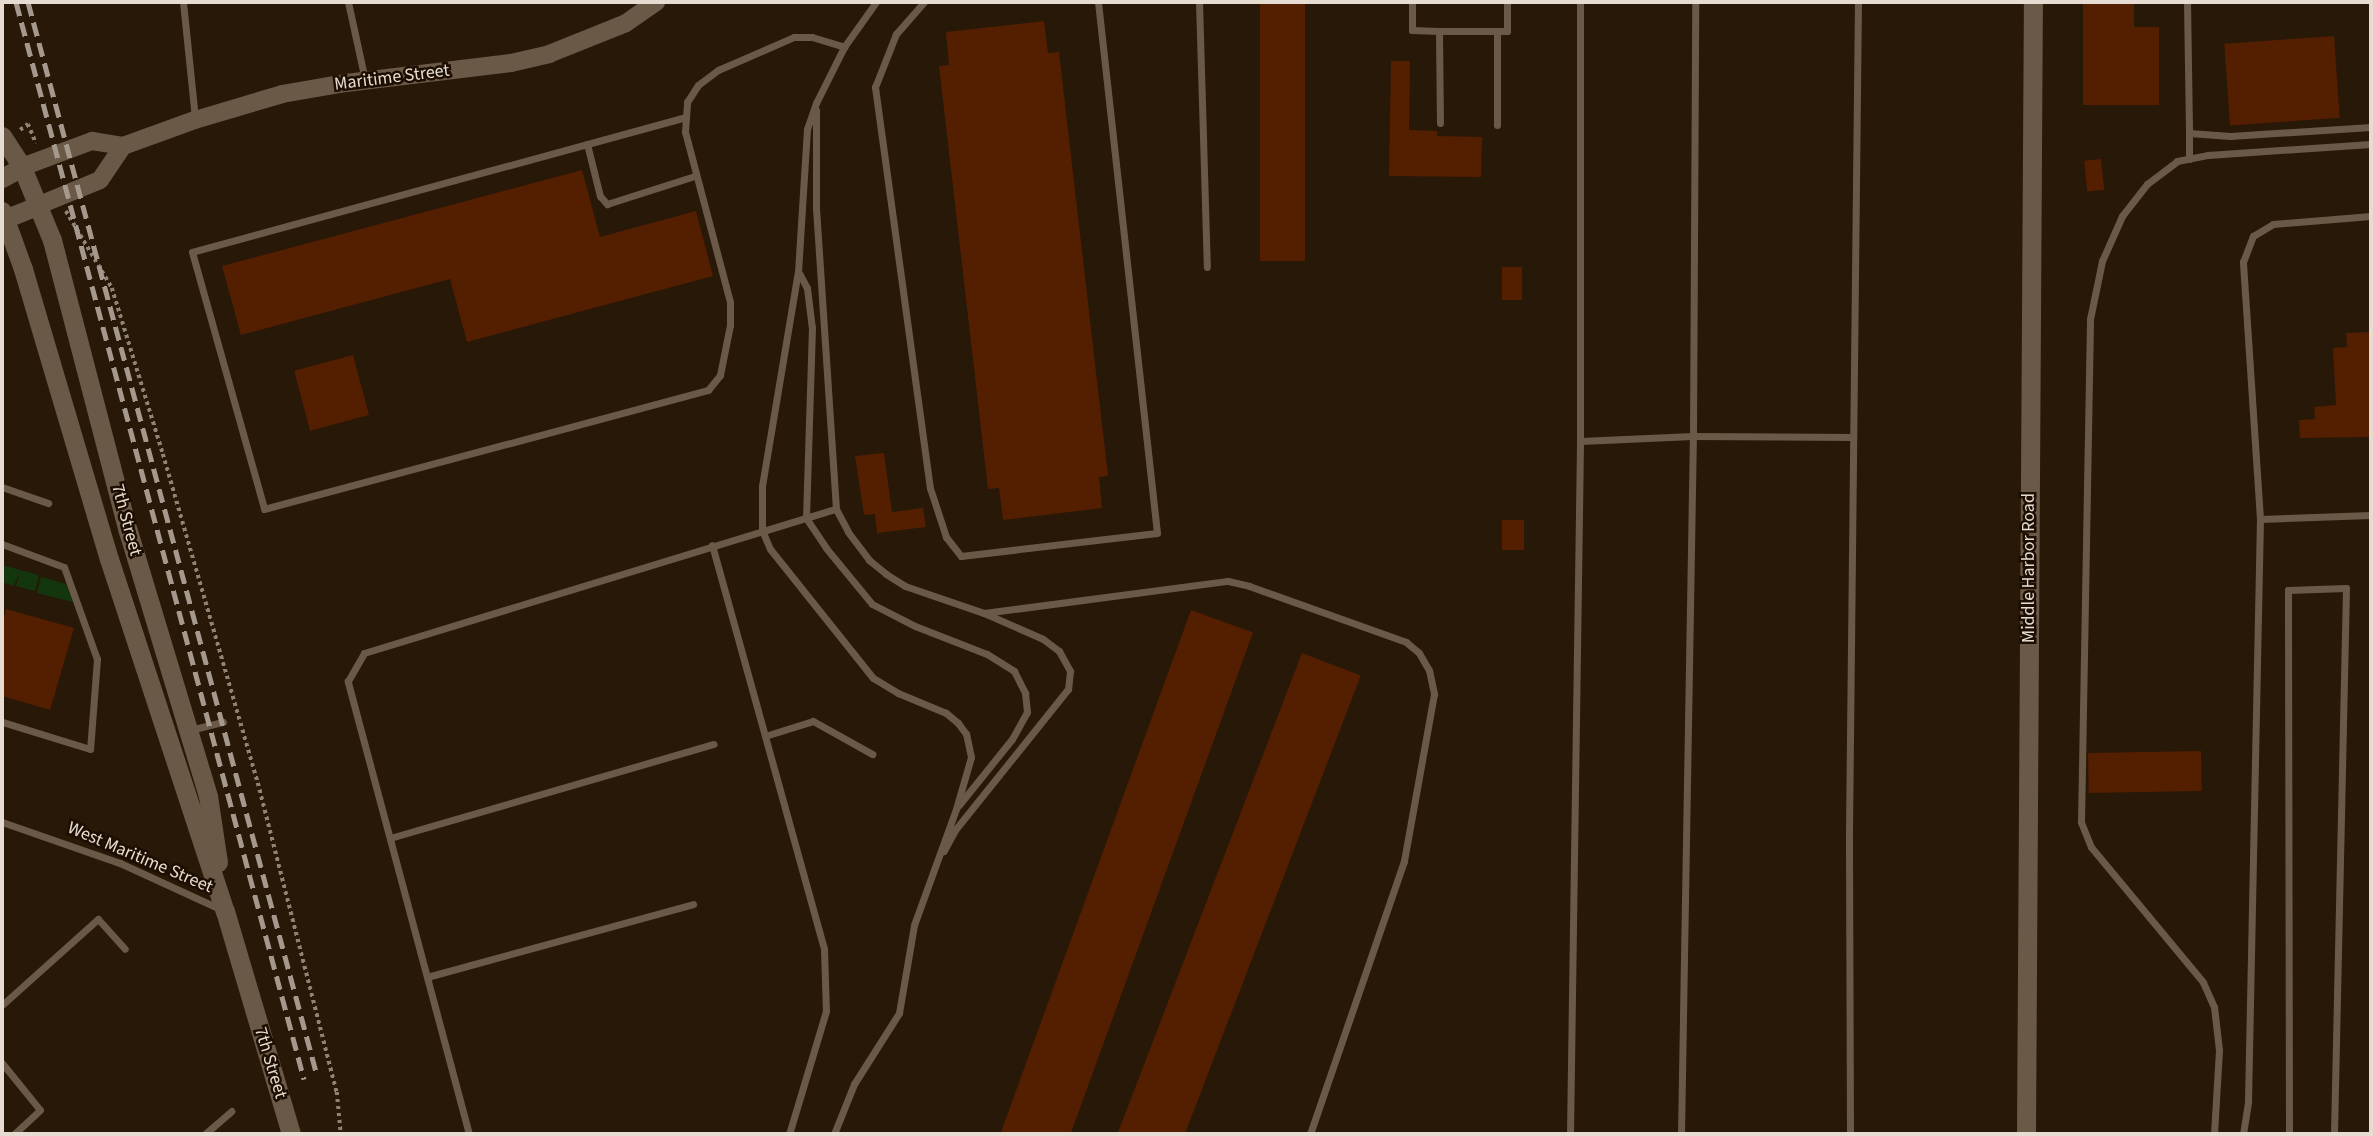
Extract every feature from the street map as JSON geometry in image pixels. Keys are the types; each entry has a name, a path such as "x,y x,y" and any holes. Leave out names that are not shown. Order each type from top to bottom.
{"main road":[{"name":"Middle Harbor Road","path":"2026,1134 2033,2"},
{"name":"7th Street","path":"2,136 22,167 52,240 128,531 208,796 225,911"},
{"name":"Maritime Street","path":"2,178 22,167"},
{"path":"3,217 37,206"},
{"name":"7th Street","path":"3,217 23,269 109,559 225,911 292,1134"}],"street":[{"name":"Maritime Street","path":"22,167 92,141 123,146 195,120 282,94 511,63 549,54 626,23 656,2"},
{"path":"37,206 100,180 123,146"}],"lane":[{"path":"183,2 195,120"},
{"path":"348,2 365,81"},
{"path":"834,1134 854,1084 899,1013 914,925 969,770 970,747 966,734 946,713 898,693 873,678 770,549 762,530 762,486 798,272 804,152 816,103 844,47 876,2"},
{"path":"924,2 896,34 875,87 930,488 946,537 961,556 1157,533 1098,2"},
{"path":"1199,2 1207,267"},
{"path":"1412,2 1412,30 1497,32 1507,32 1507,2"},
{"path":"1570,1134 1580,441 1580,2"},
{"path":"1682,1134 1693,436 1695,2"},
{"path":"1850,1134 1849,817 1858,2"},
{"path":"2188,2 2189,159"},
{"path":"1439,31 1440,123"},
{"path":"1497,32 1497,125"},
{"path":"686,117 192,252 264,509 708,390 720,375 730,325 730,302 685,132 686,117 687,102 698,85 718,70 801,36 844,47"},
{"path":"816,103 816,208 836,509 848,532 869,561 886,574 905,586 984,613 1052,645 1066,660 1070,680 1068,689 955,830 931,873"},
{"path":"2189,133 2230,136 2371,127"},
{"path":"587,144 600,196 607,204 695,176"},
{"path":"2214,1134 2219,1050 2214,1007 2203,982 2091,847 2081,822 2090,319 2102,261 2122,216 2147,184 2177,161 2371,144"},
{"path":"2243,1134 2248,1101 2260,519 2243,261 2253,236 2273,224 2371,216"},
{"path":"798,272 807,289 812,327 806,518 826,548 872,604 915,626 987,654 1014,671 1022,683 1028,702 1027,712 1012,739 956,809"},
{"path":"1580,441 1693,436 1853,437"},
{"path":"2,487 48,503"},
{"path":"469,1134 348,681 364,653 836,509"},
{"path":"2260,519 2371,515"},
{"path":"2,544 64,567 97,659 90,750 2,723"},
{"path":"712,545 824,949 826,1011 789,1134"},
{"path":"984,613 1228,581 1250,586 1406,642 1419,653 1429,670 1434,694 1404,861 1310,1134"},
{"path":"2289,1134 2288,590 2346,588 2334,1134"},
{"path":"765,736 813,721 872,754"},
{"path":"189,731 223,722"},
{"path":"390,838 714,744"},
{"name":"West Maritime Street","path":"2,822 120,863 225,911"},
{"path":"427,977 693,904"},
{"path":"2,1005 98,919 125,949"},
{"path":"2,1063 40,1110 14,1134"},
{"path":"205,1134 231,1111"}],"path":[{"path":"69,221 112,288 167,467 258,783 337,1092 341,1134"}],"green space":[{"path":"2,565 39,575 35,591 16,586 20,571 14,586 2,582"},
{"path":"41,577 66,584 73,602 37,593"}],"building":[{"path":"1260,2 1305,2 1305,261 1260,261"},
{"path":"2083,2 2134,2 2134,27 2159,27 2159,105 2083,105"},
{"path":"1044,21 1048,53 1059,52 1108,476 1099,477 1102,508 1003,520 999,488 988,489 939,66 949,65 946,32"},
{"path":"2334,36 2340,118 2230,125 2224,44"},
{"path":"1391,61 1410,61 1409,130 1437,131 1437,136 1482,137 1481,177 1389,176"},
{"path":"2101,159 2104,190 2087,192 2084,161"},
{"path":"582,170 600,237 696,211 713,276 467,342 450,279 241,335 222,266"},
{"path":"1502,267 1522,267 1522,300 1502,300"},
{"path":"2370,332 2371,437 2300,438 2299,420 2315,419 2314,407 2336,405 2333,348 2347,347 2346,333"},
{"path":"353,355 369,415 310,431 294,371"},
{"path":"884,453 892,512 923,508 926,527 877,533 875,514 864,515 855,456"},
{"path":"1502,520 1524,520 1524,550 1502,550"},
{"path":"6,609 74,628 50,710 2,696 2,625"},
{"path":"1191,610 1253,633 1071,1134 1000,1134"},
{"path":"1302,653 1361,676 1185,1134 1118,1132"},
{"path":"2201,751 2202,791 2089,793 2088,753"}],"railway":[{"path":"16,2 304,1079"},
{"path":"28,2 317,1075"}]}
